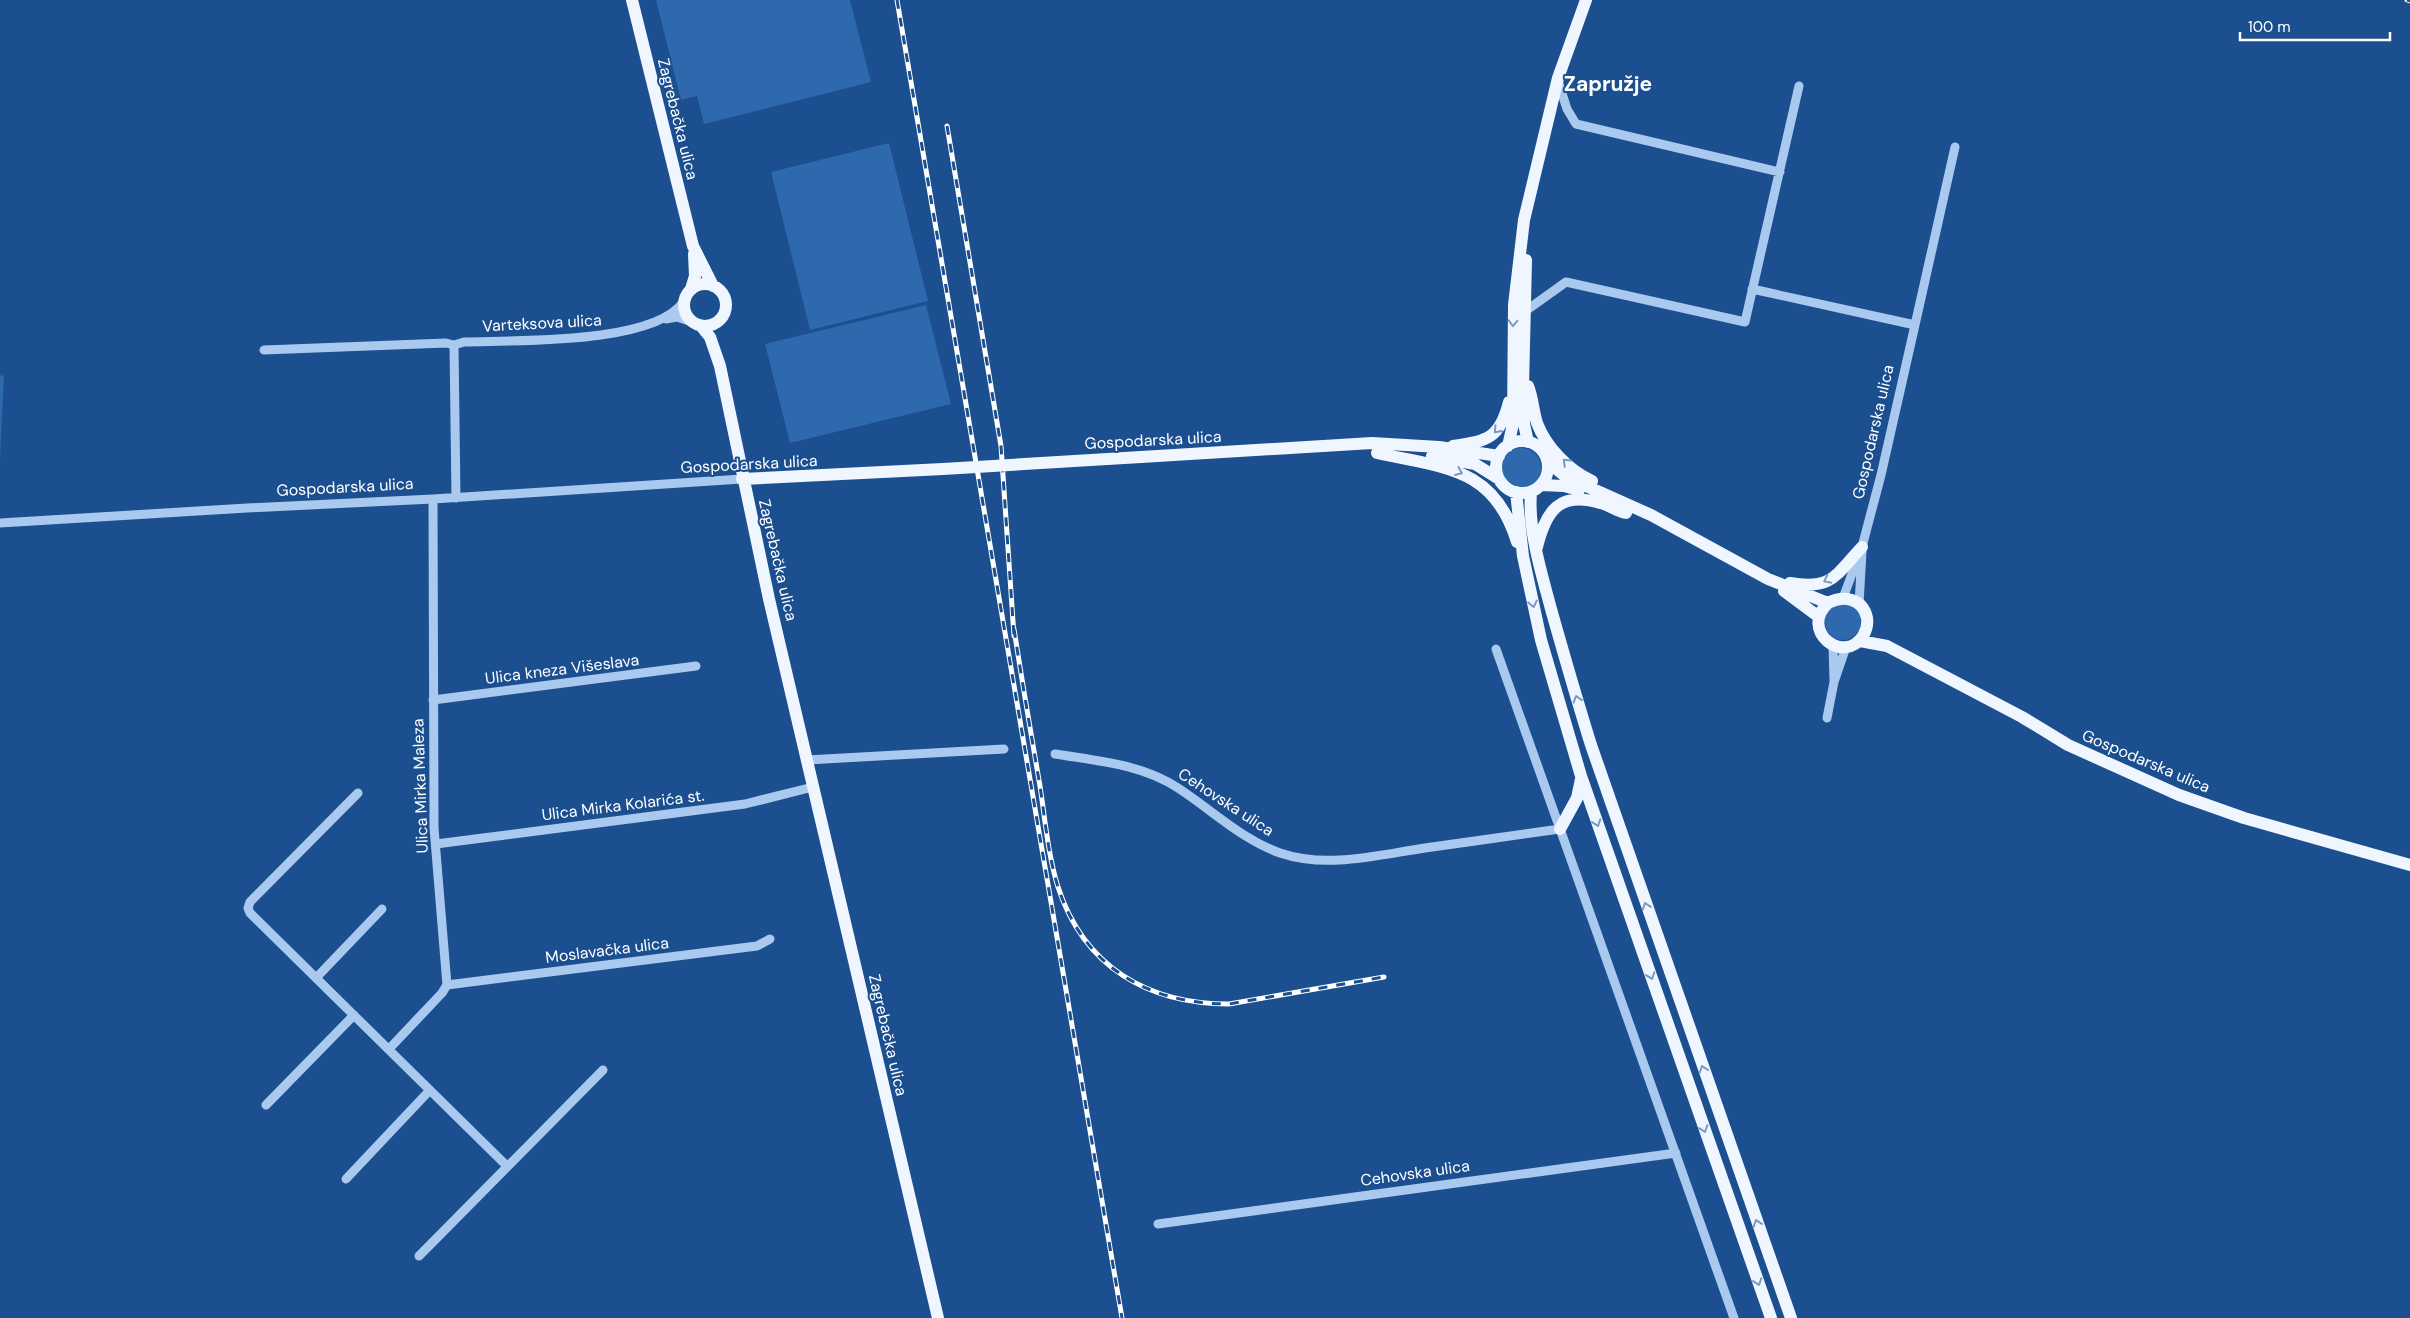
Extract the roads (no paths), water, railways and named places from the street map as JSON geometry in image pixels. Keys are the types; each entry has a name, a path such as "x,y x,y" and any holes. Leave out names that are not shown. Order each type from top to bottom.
{"main road":[{"name":"Zagrebačka ulica","path":"632,0 693,246 695,276 691,289 684,301 685,312 710,337 720,366"},
{"path":"1499,479 1496,464 1499,456 1508,446 1514,424 1512,385 1516,275 1524,220 1558,78 1586,0"},
{"path":"1528,442 1524,424 1524,312 1530,198"},
{"name":"Zagrebačka ulica","path":"693,246 714,286 723,294 726,300 725,312 718,333 720,366 742,479 938,1318"},
{"path":"691,289 702,284 714,286"},
{"path":"697,324 713,325 722,317"},
{"path":"1524,372 1536,421 1550,446 1585,478 1624,496 1651,515"},
{"path":"1439,448 1481,442 1494,434 1501,426 1505,417 1512,385"},
{"path":"1508,446 1521,441 1528,442 1541,449 1548,462 1566,478 1651,515 1768,579 1828,603"},
{"name":"Gospodarska ulica","path":"742,479 1396,444 1499,456"},
{"path":"1345,446 1444,466 1469,477 1488,492 1503,510 1523,556"},
{"path":"1377,453 1463,460 1483,467 1499,479 1509,490 1516,492 1564,486 1622,503"},
{"path":"1548,462 1546,478 1536,488 1530,512 1536,551 1566,666 1591,745 1791,1318"},
{"path":"1516,492 1523,556 1541,640 1581,776 1771,1318"},
{"path":"1536,551 1546,519 1554,509 1564,502 1586,500 1601,503 1623,512 1651,515"},
{"path":"1768,579 1810,586 1827,582 1840,573 1862,547"},
{"path":"1768,579 1818,617 1821,634 1833,645 1846,647 1860,641 1867,626"},
{"path":"1818,617 1828,603 1842,598 1859,604"},
{"name":"Gospodarska ulica","path":"1859,604 1864,610 1867,626 1887,646"},
{"name":"Gospodarska ulica","path":"1860,641 1887,646 2022,717 2068,745 2179,795 2244,818 2410,866"},
{"path":"1560,829 1577,798 1581,776"}],"street":[{"path":"1558,78 1567,109 1576,124 1780,172"},
{"path":"1524,312 1566,282 1746,322 1799,86"},
{"name":"Gospodarska ulica","path":"1842,598 1862,547 1881,475 1955,147"},
{"path":"1752,289 1915,325"},
{"name":"Varteksova ulica","path":"264,350 446,343 454,345 464,342 600,337 660,319 675,312 684,301"},
{"name":"Varteksova ulica","path":"660,319 677,318 697,324"},
{"path":"454,345 456,498"},
{"name":"Gospodarska ulica","path":"0,523 256,507 456,498 742,479"},
{"name":"Ulica Mirka Maleza","path":"433,499 433,700 436,844 447,985"},
{"name":"Gospodarska ulica","path":"1859,604 1862,547"},
{"path":"1833,645 1832,664 1834,682"},
{"path":"1827,718 1834,682 1846,647"},
{"path":"1496,649 1734,1318"},
{"name":"Ulica kneza Višeslava","path":"433,700 696,666"},
{"path":"807,760 1004,749"},
{"name":"Cehovska ulica","path":"1056,754 1136,768 1178,788 1242,834 1262,845 1281,853 1302,858 1345,860 1560,829"},
{"name":"Ulica Mirka Kolarića st.","path":"436,844 744,804 813,787"},
{"path":"358,793 248,905 250,913 507,1166"},
{"path":"316,978 382,909"},
{"name":"Moslavačka ulica","path":"447,985 757,946 770,940"},
{"path":"389,1049 442,993 447,985"},
{"path":"266,1105 354,1015"},
{"path":"419,1256 603,1070"},
{"path":"346,1179 430,1090"},
{"name":"Cehovska ulica","path":"1158,1224 1676,1152"}],"railway":[{"path":"897,0 1122,1318"},
{"path":"947,126 1001,446 1014,636"},
{"path":"1014,629 1049,850 1058,887 1069,915 1084,939 1102,959 1123,976 1146,988 1172,997 1199,1002 1229,1004 1384,977"}],"district":[{"name":"Zapružje","path":"1608,84"}]}
